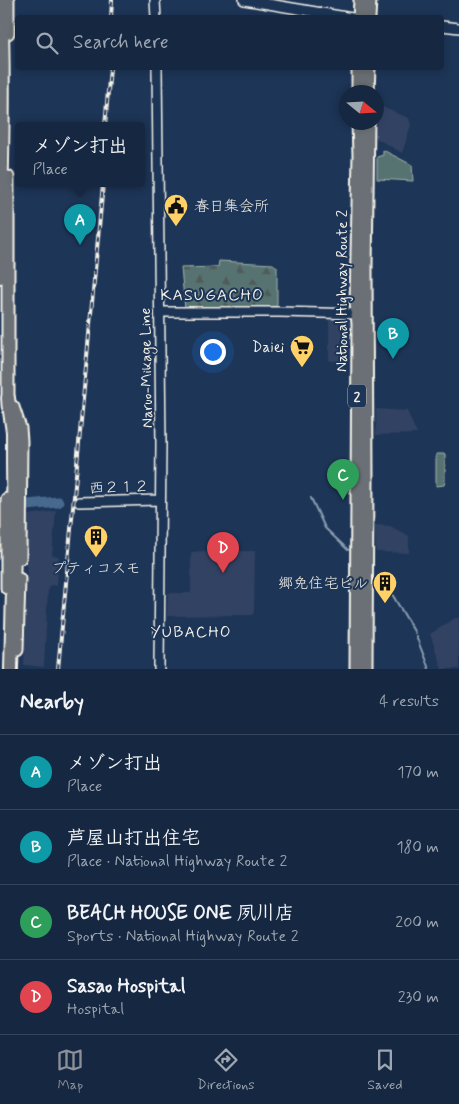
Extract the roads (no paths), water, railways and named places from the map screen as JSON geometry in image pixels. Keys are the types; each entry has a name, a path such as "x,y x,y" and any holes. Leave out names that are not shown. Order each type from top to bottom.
{"highway":[{"path":"0,0 2,26 0,277"},
{"path":"8,0 9,669"},
{"path":"359,15 360,0"},
{"path":"369,15 370,0"},
{"path":"358,70 358,85"},
{"path":"368,70 368,85"},
{"name":"National Highway Route 2","path":"358,130 356,295 362,314 366,669"},
{"name":"National Highway Route 2","path":"356,669 362,314 366,268 368,130"},
{"path":"8,393 13,432 14,463 14,551 9,669"},
{"path":"8,393 20,428 21,441 19,622 15,669"}],"street":[{"path":"155,0 156,15"},
{"path":"244,0 334,15"},
{"path":"444,26 459,28"},
{"name":"Naruo-Mikage Line","path":"157,70 161,445 159,669"},
{"path":"160,312 362,314"},
{"name":"西２１２","path":"79,502 160,500"}],"waterway":[{"path":"311,498 325,528 348,550"},
{"path":"27,505 58,502"},
{"path":"392,594 415,633"},
{"path":"416,636 429,669"}],"railway":[{"path":"111,15 112,0"},
{"path":"105,122 110,70"},
{"path":"58,669 103,187"}],"place":[{"name":"春日集会所","path":"176,227"},
{"name":"メゾン打出","path":"80,245"},
{"name":"芦屋山打出住宅","path":"393,359"},
{"name":"Daiei","path":"302,368"},
{"name":"BEACH HOUSE ONE 夙川店","path":"343,500"},
{"name":"プティコスモ","path":"96,558"},
{"name":"Sasao Hospital","path":"223,573"},
{"name":"郷免住宅ビル","path":"385,604"}],"district":[{"name":"KASUGACHO","path":"212,294"},
{"name":"YUBACHO","path":"191,631"}]}
